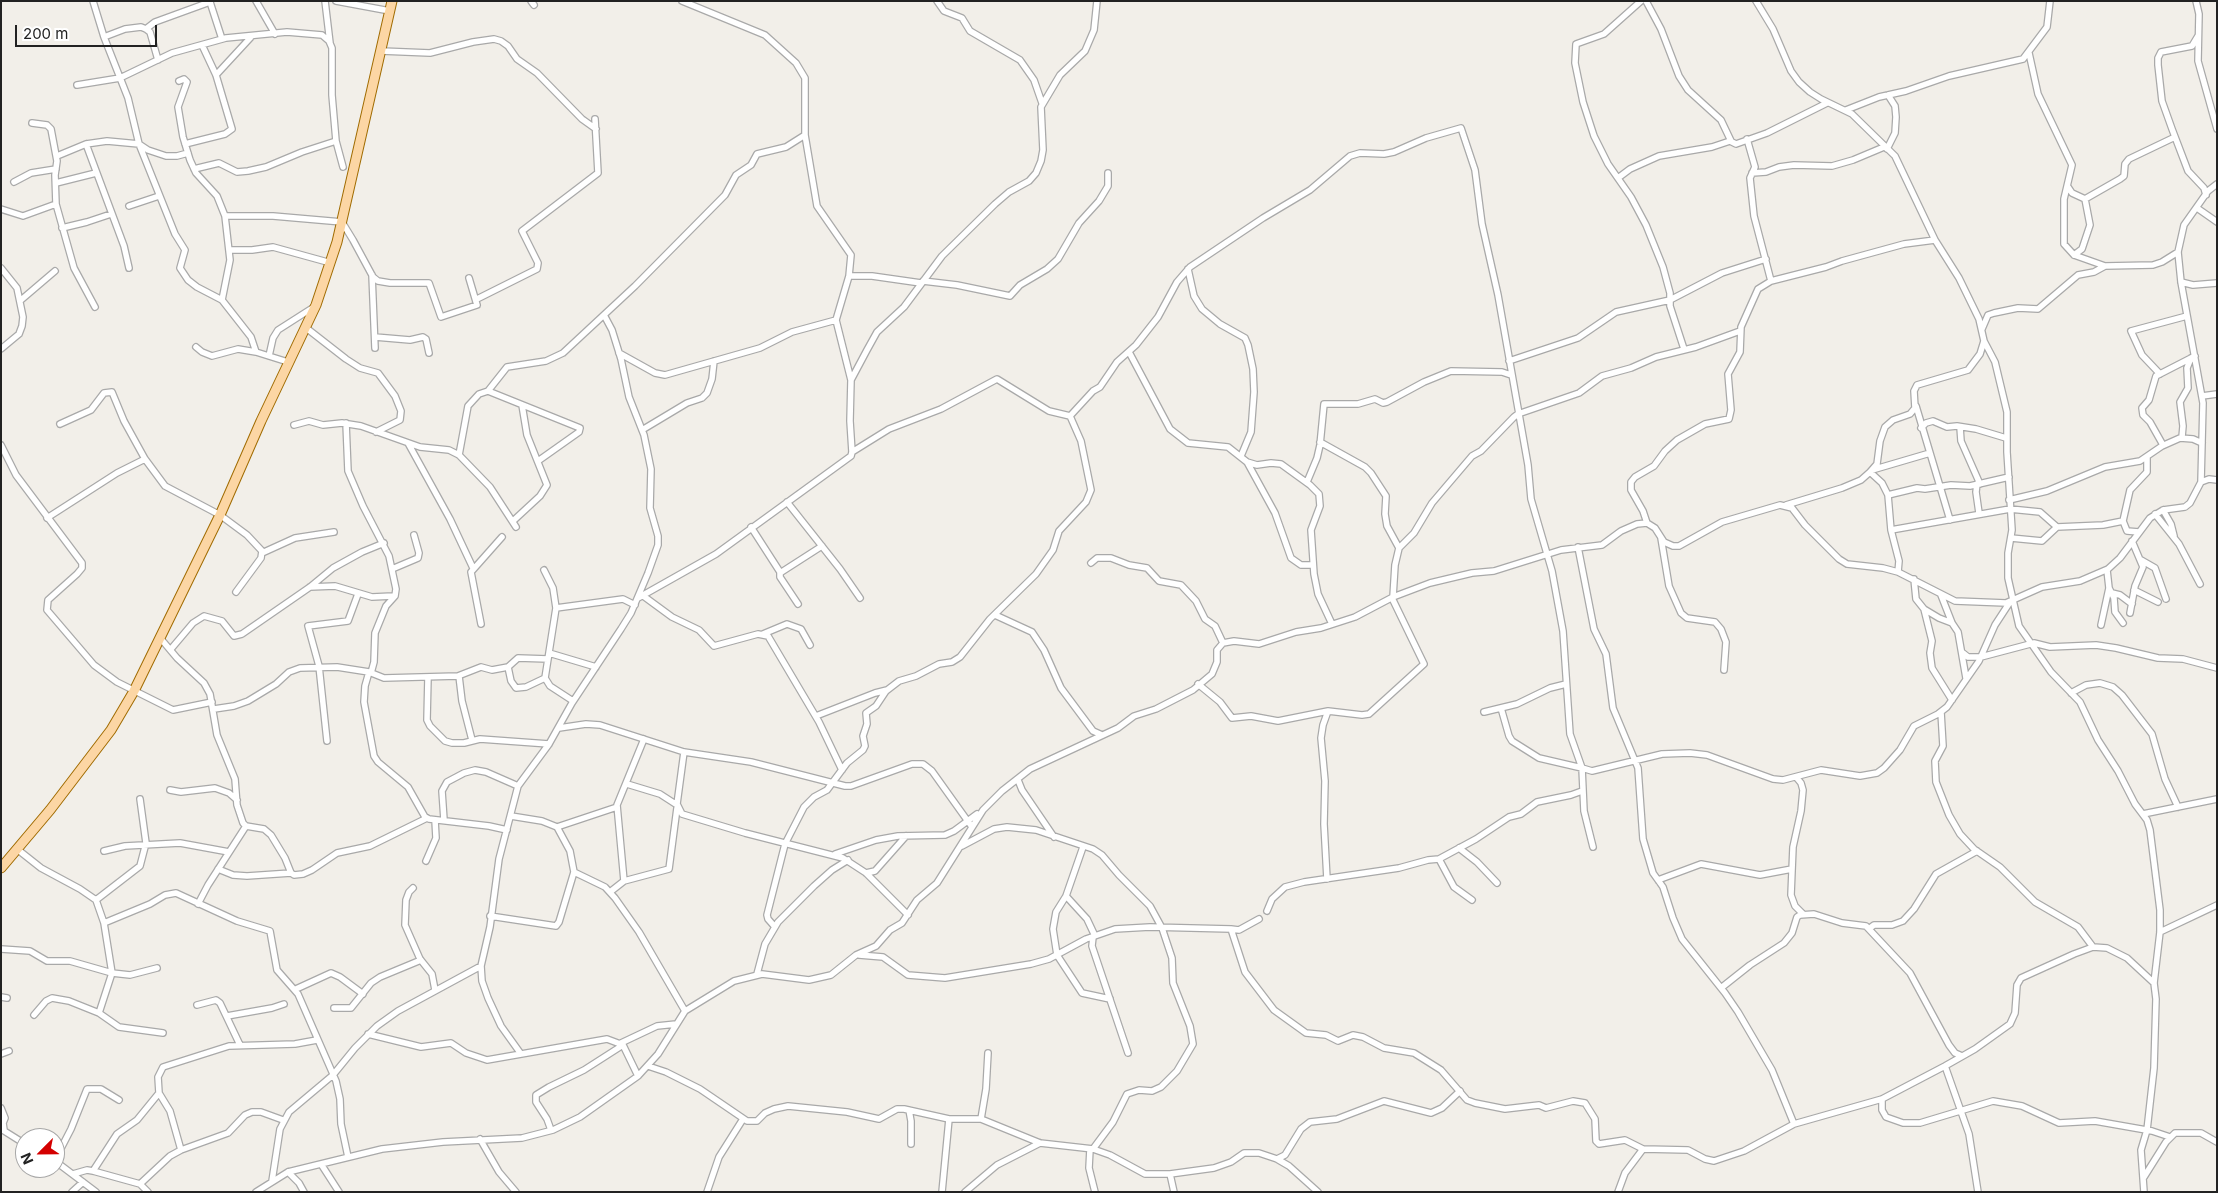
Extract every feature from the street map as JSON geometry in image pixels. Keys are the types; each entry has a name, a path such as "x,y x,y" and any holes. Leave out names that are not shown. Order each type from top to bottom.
{"main road":[{"path":"3,862 17,850 50,810 111,730 134,691 220,516 288,362 316,305 331,263 342,222 392,1"}],"street":[{"path":"94,1 104,37 133,116 139,144 175,234 185,250 179,264 182,271 197,287 222,300 254,341 256,352"},
{"path":"256,1 275,34"},
{"path":"326,1 331,45 332,95 336,141 343,167"},
{"path":"336,1 390,11"},
{"path":"682,1 765,36 796,63 805,78 805,135 817,206 850,254 849,276 836,320 851,380 850,421 852,452"},
{"path":"938,1 944,11 962,18 970,31 1020,60 1030,74 1042,103"},
{"path":"851,380 877,332 904,307 942,256 995,204 1028,181 1036,173 1043,150 1040,114 1042,103 1060,75 1085,51 1094,30 1097,1"},
{"path":"1640,1 1604,34 1575,45 1575,63 1588,117 1597,144 1631,197 1646,225 1663,267 1684,349"},
{"path":"1646,1 1661,29 1678,76 1688,90 1721,120 1731,141 1736,144 1779,128 1827,103"},
{"path":"1756,1 1795,76 1810,92 1827,103 1846,110 1864,124 1895,156 1934,240 1959,278 1995,362 2007,412 2006,438 2012,530 2008,578 2011,602 2020,630 2051,672 2080,702 2106,754 2118,771 2135,804 2143,814 2152,839 2160,932 2154,983 2156,999 2154,1068 2147,1130 2141,1152 2144,1192"},
{"path":"1846,110 1872,99 1888,96 1949,76 2016,61 2029,53 2034,42 2047,27 2050,1"},
{"path":"2196,1 2199,20 2198,61 2216,127"},
{"path":"146,29 155,22 210,2 222,39"},
{"path":"104,37 125,29 141,27 146,29 150,32 158,60"},
{"path":"77,86 120,78 158,60 222,39 301,32 322,35 331,45"},
{"path":"216,75 252,36"},
{"path":"2198,36 2192,46 2165,50 2160,53 2158,58 2162,101 2188,171 2204,188 2206,195"},
{"path":"381,51 430,53 473,42 494,39 500,41 508,46 517,59 537,72 582,119 596,130"},
{"path":"185,144 225,134 232,129 216,75 202,45"},
{"path":"2029,53 2038,94 2071,162 2072,170 2064,199 2065,229 2063,240 2065,247 2074,255 2105,266 2152,265 2162,262 2178,252"},
{"path":"179,81 184,79 187,82 178,107 185,144 194,169 217,196 225,216 230,250 230,267 222,300"},
{"path":"1752,173 1766,172 1779,167 1808,164 1832,166 1886,148 1895,133 1896,118 1895,106 1888,96"},
{"path":"477,299 537,269 538,263 522,231 596,176 599,168 595,118"},
{"path":"32,122 47,125 50,129 57,156 56,204 62,228 74,268 96,307"},
{"path":"1070,416 1093,391 1100,387 1113,367 1129,352 1158,316 1177,282 1188,269 1263,218 1310,190 1350,156 1360,153 1384,154 1394,152 1426,138 1461,128 1475,170 1482,224 1509,361 1529,475 1531,499 1552,571 1563,630 1570,734 1582,768 1584,811 1593,847"},
{"path":"460,456 468,406 479,394 488,390 507,367 546,361 563,353 635,286 725,195 736,175 751,165 757,154 786,147 805,135"},
{"path":"2085,199 2124,176 2125,164 2129,159 2176,137"},
{"path":"1747,139 1755,167 1750,178 1754,216 1771,281"},
{"path":"57,156 86,144 107,141 139,144 148,150 166,156 177,156 188,152"},
{"path":"194,169 219,163 237,172 248,171 336,141"},
{"path":"1618,178 1630,169 1658,156 1712,147 1731,141"},
{"path":"86,144 130,268"},
{"path":"14,182 31,173 56,169"},
{"path":"56,183 96,173"},
{"path":"849,276 872,276 957,285 1010,296 1020,284 1047,269 1058,259 1082,218 1105,192 1109,181 1108,173"},
{"path":"1784,505 1792,508 1806,525 1845,563 1898,572 1960,602 2011,602 2042,586 2080,581 2107,570 2120,558 2147,521 2155,514 2163,510 2188,506 2201,482 2202,396 2193,357 2178,252 2184,225 2206,195 2217,184"},
{"path":"2068,187 2072,193 2085,199"},
{"path":"129,206 159,196"},
{"path":"2074,255 2082,249 2090,225 2085,199"},
{"path":"1,209 24,216 56,204"},
{"path":"2197,208 2217,222"},
{"path":"62,228 112,214"},
{"path":"225,216 274,216 342,222 372,274 382,282 429,283 441,317 473,308 477,305 477,299 469,278"},
{"path":"1915,404 1915,408 1910,414 1893,420 1885,427 1880,441 1877,464 1861,480 1842,488 1722,522 1679,546 1668,544 1661,538 1655,528 1647,523 1630,484 1635,477 1654,466 1665,451 1677,440 1705,424 1729,419 1731,410 1728,374 1740,352 1740,331 1758,289 1771,281 1826,267 1842,260 1894,246 1934,240"},
{"path":"230,250 273,247 331,263"},
{"path":"1509,361 1578,338 1616,312 1670,300 1722,273 1766,259"},
{"path":"1982,328 1988,316 2007,310 2038,309 2077,276 2094,272 2105,266"},
{"path":"1,268 17,288 21,300 22,326 12,342 1,349"},
{"path":"1188,269 1194,296 1202,309 1220,324 1245,338 1248,346 1253,369 1254,392 1251,432 1241,456"},
{"path":"21,300 55,271"},
{"path":"372,274 375,348"},
{"path":"2181,282 2193,285 2217,283"},
{"path":"269,356 273,338 278,330 316,305"},
{"path":"521,1054 501,1026 488,998 482,981 481,966 499,859 518,786 549,744 573,701 640,597 658,545 658,536 650,508 650,469 642,430 629,397 620,354 612,330 604,315"},
{"path":"2160,374 2142,355 2131,331 2187,316"},
{"path":"620,354 644,368 665,375 760,348 792,332 836,320"},
{"path":"305,327 360,368 378,373 395,396 401,411 400,420 376,432"},
{"path":"1198,684 1220,702 1232,718 1251,716 1278,721 1328,711 1344,714 1369,714 1423,666 1422,658 1392,598 1395,565 1399,548 1414,533 1432,503 1472,456 1481,451 1518,414 1579,393 1602,376 1631,368 1656,357 1696,347 1740,331"},
{"path":"374,337 410,340 423,337 426,339 428,353"},
{"path":"1950,520 1941,486 1921,428 1914,391 1917,385 1968,370 1980,354 1984,340"},
{"path":"196,347 212,356 238,349 256,352 288,362"},
{"path":"1129,352 1164,419 1174,434 1193,444 1223,446 1248,462 1275,513 1291,558 1301,565 1313,565"},
{"path":"2163,445 2141,410 2150,400 2156,376 2193,357"},
{"path":"2182,437 2183,426 2180,402 2188,388 2187,368 2193,357"},
{"path":"642,430 687,403 702,398 709,387 714,361"},
{"path":"1307,482 1317,458 1322,406 1326,403 1333,405 1358,404 1375,399 1383,403 1395,399 1428,380 1451,371 1502,372 1511,375"},
{"path":"640,597 716,554 848,459 852,452 889,430 941,409 996,379 1049,411 1070,416"},
{"path":"488,390 522,406 564,420 580,428 579,432 538,461"},
{"path":"60,424 91,410 104,393 112,392 124,421 145,460 165,486 220,516 247,535 262,553"},
{"path":"2202,396 2217,394"},
{"path":"294,425 310,421 323,425 346,423 420,447 449,450 460,456 490,487 515,524 546,487 546,479 525,428 522,406"},
{"path":"775,927 767,915 785,844 804,807 814,797 826,790 842,770 866,746 863,736 867,724 866,713 876,706 888,690 899,681 916,676 939,664 952,662 960,657 995,615 1036,574 1053,550 1059,531 1085,504 1090,493 1091,483 1082,454 1081,441 1070,416"},
{"path":"1921,428 1926,423 1933,421 1946,427 1976,429 2006,438"},
{"path":"346,423 347,464 350,479 384,543 396,590 395,596 386,606 375,633 374,662 365,686 364,702 374,756 378,762 408,788 427,818"},
{"path":"1960,427 1961,441 1979,484"},
{"path":"2009,500 2047,491 2104,467 2140,461 2163,445 2182,437 2202,443"},
{"path":"1320,442 1365,467 1371,473 1386,496 1385,514 1387,526 1399,548"},
{"path":"408,443 450,519 473,568"},
{"path":"1,445 16,476 47,518 78,555 82,568 48,600 48,610 94,665 116,682 173,710 212,702"},
{"path":"1871,471 1930,453"},
{"path":"2139,532 2127,531 2122,521 2130,490 2146,474 2148,457"},
{"path":"47,518 117,473 145,460"},
{"path":"1248,462 1257,465 1278,463 1317,491 1321,500 1312,527 1313,565 1318,594 1332,624"},
{"path":"1871,471 1882,483 1888,495 1891,530 1899,561 1898,572"},
{"path":"1888,495 1916,488 1925,490 1941,486 1979,484 2009,477"},
{"path":"2201,482 2209,479 2217,480"},
{"path":"1979,484 1976,487 1979,513"},
{"path":"787,502 840,569 860,598"},
{"path":"1891,530 2010,509 2040,512 2057,527"},
{"path":"2163,510 2171,524 2175,538"},
{"path":"2155,514 2175,538 2200,584"},
{"path":"2010,538 2042,540 2057,527 2103,525 2122,521"},
{"path":"256,1192 288,1172 382,1149 480,1139 522,1138 551,1130 580,1117 638,1076 648,1066 685,1011 734,981 757,974 809,980 822,978 839,969 856,955 876,946 890,930 902,923 917,900 937,882 960,847 970,824 1002,791 1030,769 1102,735 1134,716 1156,709 1193,690 1212,674 1217,650 1223,643 1234,641 1264,643 1296,632 1321,628 1361,614 1392,598 1430,583 1472,573 1494,571 1546,554 1602,544 1625,529 1647,523"},
{"path":"751,527 798,604"},
{"path":"236,592 262,553 295,538 334,532"},
{"path":"392,569 418,558 419,553 414,535"},
{"path":"481,624 471,578 473,568 502,537"},
{"path":"1661,538 1669,586 1681,613 1687,618 1715,622 1722,629 1726,642 1724,670"},
{"path":"2130,613 2134,590 2143,569 2132,541"},
{"path":"171,649 199,618 204,616 219,619 226,624 233,635 237,636 310,587 333,568 362,552 384,543"},
{"path":"780,572 822,546"},
{"path":"1578,547 1594,629 1606,654 1613,708 1638,768 1643,839 1653,872 1664,890 1682,938 1721,988 1772,1070 1794,1124"},
{"path":"1091,563 1097,558 1111,558 1128,565 1147,568 1159,580 1181,585 1196,601 1205,619 1214,626 1223,643"},
{"path":"2141,560 2155,568 2166,599"},
{"path":"544,570 553,588 556,608 545,678 550,686 573,701"},
{"path":"2107,570 2115,612 2123,623"},
{"path":"1914,579 1916,599 1924,609 1952,623"},
{"path":"310,587 335,586 358,594 382,598 395,596"},
{"path":"2134,590 2158,602"},
{"path":"2110,591 2120,595 2132,604"},
{"path":"2101,624 2110,591"},
{"path":"327,740 319,666 308,626 348,621 358,594"},
{"path":"1941,594 1952,623 1958,632 1966,678"},
{"path":"640,597 672,617 699,630 714,646 740,638 763,634 787,624 801,629 810,644"},
{"path":"556,608 623,599 635,604"},
{"path":"1501,708 1509,736 1518,745 1539,758 1592,771 1670,753 1700,754 1762,777 1783,780 1821,770 1860,776 1877,773 1900,750 1914,726 1941,712 1952,700 1981,657 1995,625 2011,602"},
{"path":"1924,609 1932,641 1930,653 1932,668 1952,700"},
{"path":"995,615 1032,632 1044,650 1060,688 1093,731 1102,735"},
{"path":"763,634 772,641 793,681 816,716 842,770"},
{"path":"161,638 177,658 204,683 214,709 217,735 234,779 239,817 246,826 264,829 271,834 285,858 291,873"},
{"path":"1963,653 1968,657 1981,657 2030,644 2041,644 2050,647 2106,646 2158,658 2183,659 2217,668"},
{"path":"214,709 234,706 248,701 293,670 319,666 370,673 384,678 459,676 483,666 492,670 508,667 518,658 548,656 596,667"},
{"path":"508,667 511,681 516,688 526,687 545,678"},
{"path":"459,676 462,701 472,740"},
{"path":"428,677 426,712 430,726 439,736 452,744 472,740 549,744"},
{"path":"2071,693 2086,685 2100,683 2113,687 2122,695 2152,734 2166,781 2178,807"},
{"path":"1484,712 1527,700 1550,688 1566,684"},
{"path":"816,716 875,693 888,690"},
{"path":"1327,879 1324,824 1325,781 1321,738 1328,711"},
{"path":"1941,712 1943,742 1935,761 1936,785 1956,829 1964,840 2000,867 2035,902 2078,927 2093,947"},
{"path":"559,728 586,724 600,725 684,752 751,762 851,786 902,767 922,764 932,771 970,824"},
{"path":"624,881 617,807 644,739"},
{"path":"610,892 624,881 669,869 684,752"},
{"path":"444,820 442,790 447,782 464,773 476,770 486,772 518,786"},
{"path":"1796,777 1801,783 1803,790 1801,811 1793,846 1792,900 1796,908 1803,914"},
{"path":"1018,780 1022,790 1054,836"},
{"path":"627,784 666,797 677,806 682,814 693,819 785,844 834,854 848,860 866,874 908,915"},
{"path":"170,790 181,792 215,788 229,793 237,800"},
{"path":"1267,911 1269,903 1281,888 1304,882 1400,868 1439,859 1476,840 1511,816 1521,814 1537,802 1570,795 1582,790"},
{"path":"96,900 140,866 146,844 140,799"},
{"path":"2143,814 2217,799"},
{"path":"557,827 617,807"},
{"path":"490,916 556,926 559,922 574,872 570,851 557,827 542,821 510,816"},
{"path":"218,870 247,876 303,874 338,853 370,846 427,818 507,830"},
{"path":"426,861 436,838 435,820"},
{"path":"834,854 876,840 945,834 970,824"},
{"path":"198,904 246,826"},
{"path":"960,847 994,829 1030,828 1102,854 1119,875 1150,906 1162,928 1172,958 1173,982 1190,1026 1194,1044 1177,1071 1160,1088 1152,1091 1140,1090 1127,1094 1113,1122 1091,1149 1089,1168 1096,1192"},
{"path":"866,874 875,871 906,836"},
{"path":"104,851 126,846 180,843 229,852"},
{"path":"1083,847 1066,896 1056,912 1054,924 1057,955 1082,993 1110,1000"},
{"path":"1459,848 1478,862 1497,883"},
{"path":"17,850 41,868 96,900 104,924 112,973 98,1012"},
{"path":"1870,928 1874,925 1892,925 1903,921 1914,909 1935,876 1977,851"},
{"path":"1439,859 1454,886 1472,900"},
{"path":"757,974 765,944 775,927 814,886 832,870 848,860"},
{"path":"1658,880 1701,864 1760,875 1792,869"},
{"path":"574,872 596,882 610,892 639,932 685,1011"},
{"path":"413,888 408,892 404,922 421,960 432,974 436,990"},
{"path":"104,924 150,904 165,895 176,893 236,921 270,931 277,970 296,989 333,1075 340,1099 341,1124 348,1157"},
{"path":"1066,896 1087,919 1094,937 1092,946 1128,1053"},
{"path":"2160,932 2217,905"},
{"path":"1721,988 1750,965 1784,943 1792,933 1797,918 1803,914 1814,914 1842,923 1862,925 1870,928 1910,972 1949,1045 1955,1053 1962,1056"},
{"path":"856,955 884,958 908,975 945,978 1012,969 1057,955 1083,940 1115,929 1239,930 1259,919"},
{"path":"1231,929 1245,972 1274,1010 1303,1032 1330,1036 1338,1040 1353,1035 1363,1037 1384,1048 1414,1053 1441,1070 1467,1100 1475,1103 1505,1109 1538,1105 1546,1108 1573,1101 1585,1103 1595,1119 1596,1141 1598,1144 1625,1140 1643,1149 1688,1150 1709,1160 1718,1160 1744,1151 1794,1124 1882,1100 1945,1066 1999,1033 2010,1024 2015,1013 2017,985 2021,978 2093,947 2107,948 2121,955 2154,983"},
{"path":"1,949 30,951 46,961 84,963 112,973 130,975 157,968"},
{"path":"334,1008 351,1008 371,983 380,977 421,960"},
{"path":"272,1181 283,1120 306,1096 333,1075 368,1034 398,1011 481,966"},
{"path":"296,989 328,973 340,977 364,994"},
{"path":"34,1015 46,1001 52,998 69,1001 98,1012 119,1027 163,1033"},
{"path":"197,1005 216,1000 220,1003 240,1045"},
{"path":"227,1016 284,1004"},
{"path":"551,1130 547,1119 536,1102 536,1095 589,1067 622,1044 657,1026 668,1023 676,1024"},
{"path":"368,1034 420,1047 451,1043 466,1053 487,1060 596,1039 607,1039 622,1044 638,1076"},
{"path":"181,1150 170,1111 159,1093 158,1077 163,1067 230,1046 295,1044 317,1040"},
{"path":"1,1054 9,1051"},
{"path":"981,1119 986,1089 988,1052"},
{"path":"648,1066 666,1072 700,1089 747,1121 756,1121 765,1113 788,1106 847,1112 879,1119 897,1109 949,1119 981,1119 1040,1143 1091,1149 1118,1159 1138,1172 1154,1174 1170,1174 1222,1166 1244,1153 1252,1152 1277,1159 1289,1166 1318,1192"},
{"path":"1945,1066 1961,1110 1972,1149 1978,1192"},
{"path":"65,1141 87,1089 100,1089 120,1100"},
{"path":"1277,1159 1285,1155 1301,1129 1310,1122 1337,1119 1384,1101 1431,1113 1442,1108 1460,1092"},
{"path":"94,1171 117,1134 137,1120 159,1093"},
{"path":"1882,1100 1882,1110 1886,1117 1903,1123 1920,1122 1992,1101 2022,1106 2059,1123 2095,1121 2147,1130 2170,1137"},
{"path":"1,1108 5,1118 3,1130 15,1138"},
{"path":"909,1110 911,1144"},
{"path":"73,1174 87,1170 94,1171 143,1189 170,1156 181,1150 228,1133 245,1115 252,1112 261,1112 283,1120"},
{"path":"706,1192 719,1157 743,1119"},
{"path":"942,1192 949,1119"},
{"path":"2144,1177 2170,1137 2178,1132 2201,1134 2217,1142"},
{"path":"480,1139 499,1172 516,1192"},
{"path":"965,1192 997,1165 1040,1143"},
{"path":"1618,1192 1625,1174 1643,1149"},
{"path":"321,1164 339,1192"},
{"path":"65,1168 96,1192"},
{"path":"288,1172 300,1183 304,1192"},
{"path":"1170,1174 1174,1192"},
{"path":"72,1192 83,1182"}]}
